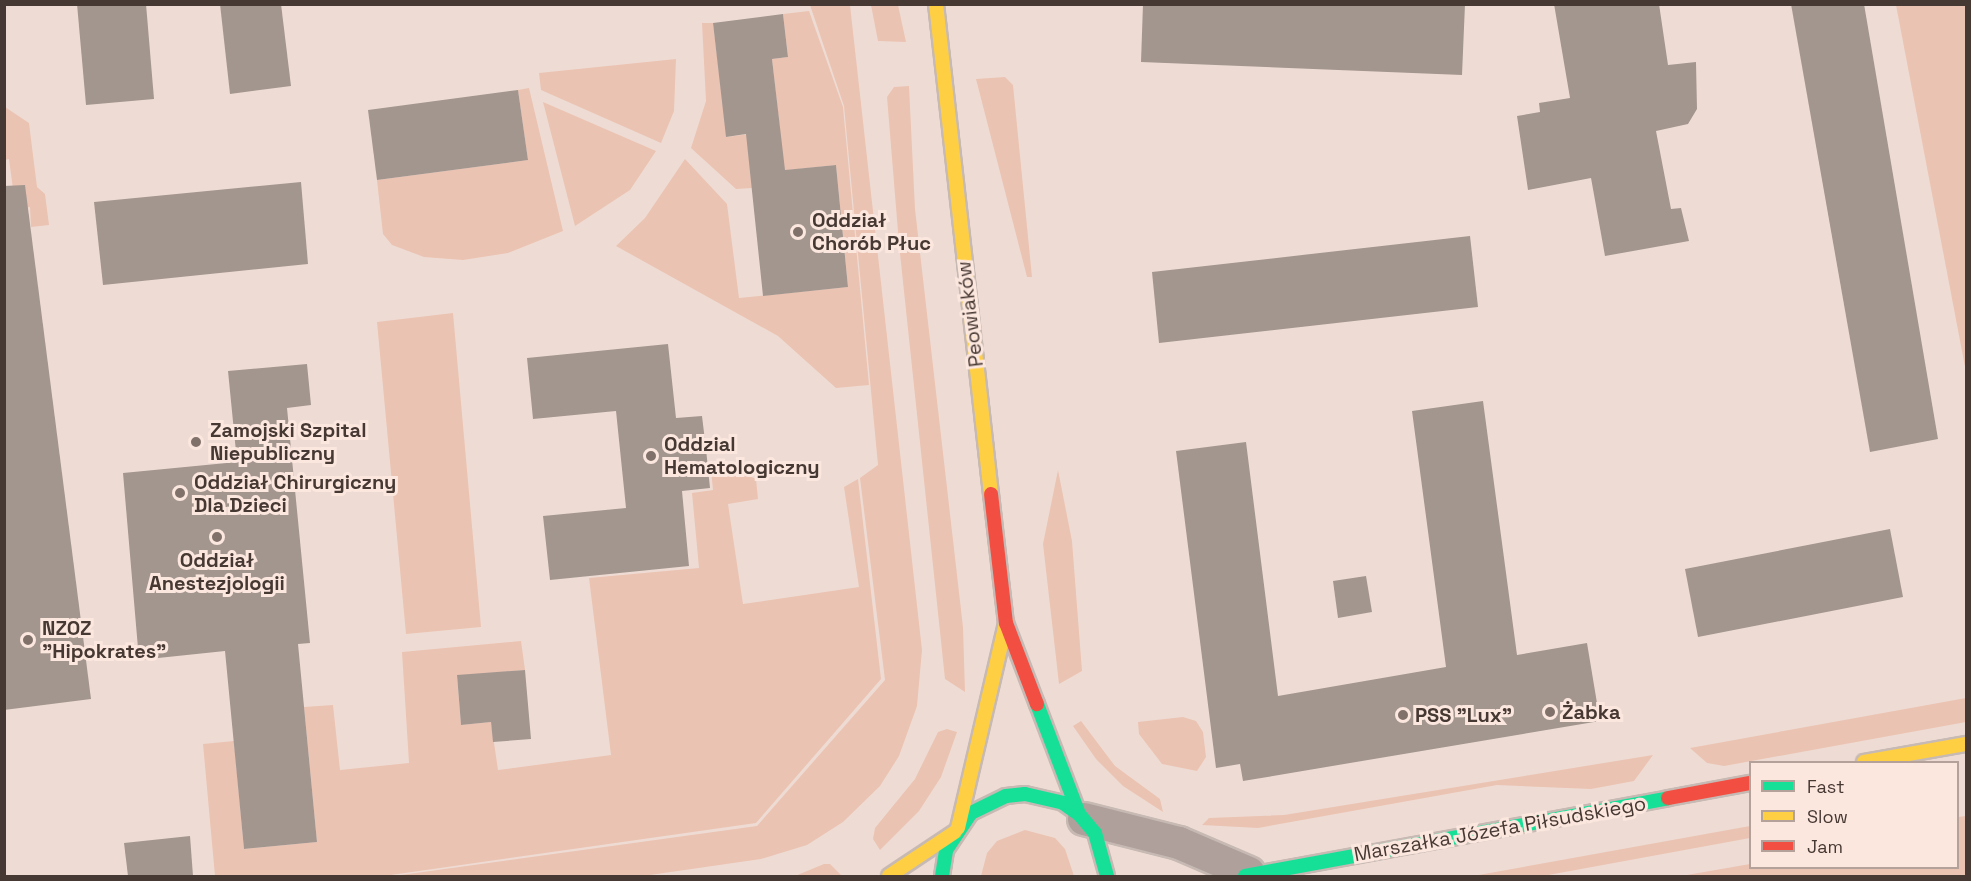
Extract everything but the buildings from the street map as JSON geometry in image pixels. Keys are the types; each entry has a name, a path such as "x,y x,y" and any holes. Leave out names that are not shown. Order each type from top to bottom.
{"main road":[{"name":"Peowiaków","path":"936,4 1006,623 1081,817 1103,849 1107,876"},
{"name":"Peowiaków","path":"942,876 956,830 1006,623"},
{"path":"1870,761 1966,744"},
{"name":"Marszałka Józefa Piłsudskiego","path":"1247,875 1749,783"},
{"path":"889,876 956,830 979,808 1006,796 1045,796 1081,817"}],"street":[{"name":"Marszałka Józefa Piłsudskiego","path":"1081,817 1179,843 1247,875"}],"shaded area":[{"path":"810,5 850,5 922,650 917,706 899,756 880,786 843,822 807,845 761,859 643,876 394,876 757,826 885,680 860,478 878,465 844,106"},
{"path":"871,5 898,5 906,42 878,41"},
{"path":"1896,5 1966,5 1966,372"},
{"path":"809,11 843,107 869,385 836,388 778,336 616,246 645,218 685,159 727,204 739,298 848,287 836,165 751,174 752,188 736,189 691,148 706,101 702,23 713,23 727,137 780,130 772,59 788,57 783,14"},
{"path":"676,59 674,111 661,143 541,90 539,73"},
{"path":"1005,77 1013,85 1032,277 1027,277 976,79"},
{"path":"909,86 915,209 963,627 965,692 945,679 899,244 887,97 894,87"},
{"path":"529,88 563,231 508,253 463,260 424,257 392,245 383,234 377,180 528,160 518,90"},
{"path":"543,102 656,151 630,190 575,226"},
{"path":"5,107 29,123 37,187 45,194 49,225 31,227 30,207 5,210 13,189 9,159 5,160"},
{"path":"453,313 481,627 406,634 377,322"},
{"path":"733,469 756,479 758,499 728,504 743,604 859,587 844,487 858,479 881,679 756,823 384,876 215,876 203,744 234,741 244,849 317,842 304,707 333,705 340,770 409,763 402,652 521,641 525,670 457,676 461,725 491,722 498,770 611,755 589,578 699,568 692,493 713,490 711,470"},
{"path":"1058,470 1072,541 1082,671 1059,684 1043,544"},
{"path":"1966,698 1966,722 1724,766 1707,763 1690,748"},
{"path":"1183,717 1196,721 1203,732 1206,757 1197,771 1162,764 1139,734 1138,722"},
{"path":"1081,721 1115,766 1160,799 1163,812 1123,786 1096,759 1073,726"},
{"path":"947,729 957,732 941,777 919,811 880,850 873,839 875,828 915,779 938,732"},
{"path":"1653,755 1634,781 1591,789 1497,785 1258,828 1202,825 1209,818 1284,815"},
{"path":"1966,816 1966,876 1681,876 1749,864 1749,869 1959,869 1959,817"},
{"path":"1749,826 1749,838 1543,876 1473,876"},
{"path":"1025,830 1055,838 1065,849 1074,876 981,876 987,853 997,841"},
{"path":"824,864 830,864 842,876 795,876"}],"traffic: fast":[{"path":"1037,704 1079,814"},
{"path":"942,876 946,850 971,813 1006,796 1025,794 1063,803 1079,814 1095,833 1107,876"},
{"path":"1245,876 1668,798"}],"traffic: slow":[{"path":"936,4 991,494"},
{"path":"958,828 1006,623"},
{"path":"1870,761 1966,744"},
{"path":"889,876 955,832"}],"traffic: jam":[{"path":"991,494 1006,623 1037,704"},
{"path":"1668,798 1749,783"}],"place":[{"name":"Oddział Chorób Płuc","path":"798,232"},
{"name":"Zamojski Szpital Niepubliczny","path":"196,442"},
{"name":"Oddzial Hematologiczny","path":"651,456"},
{"name":"Oddział Chirurgiczny Dla Dzieci","path":"180,493"},
{"name":"Oddział Anestezjologii","path":"217,537"},
{"name":"NZOZ \"Hipokrates\"","path":"28,640"},
{"name":"Żabka","path":"1550,712"},
{"name":"PSS \"Lux\"","path":"1403,715"}]}
